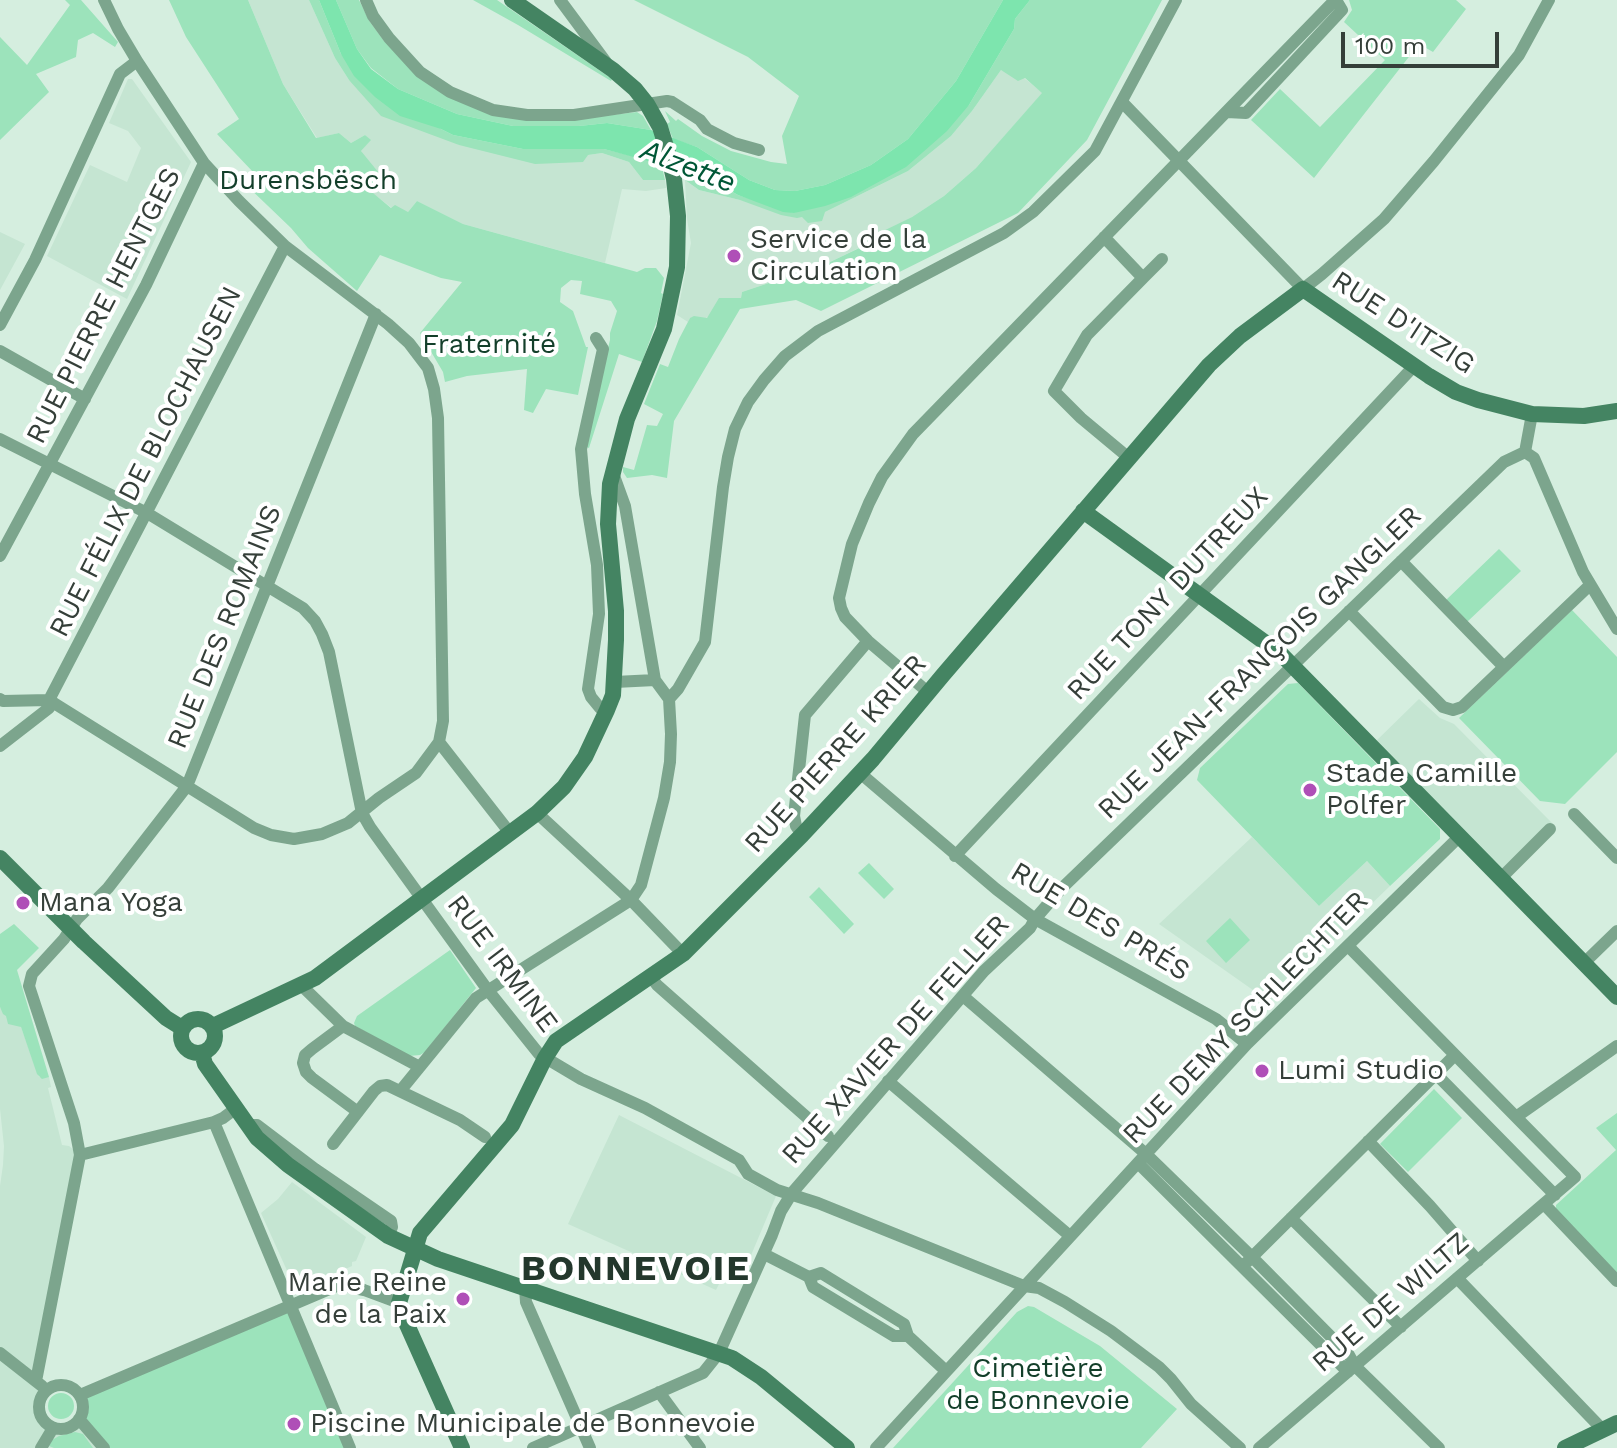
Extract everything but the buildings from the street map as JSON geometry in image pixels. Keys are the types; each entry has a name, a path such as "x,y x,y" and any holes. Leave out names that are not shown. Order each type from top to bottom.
{"main road":[{"path":"213,1026 315,978 537,813 564,787 585,757 607,710 615,682 616,611 608,505 613,471 627,419 664,329 673,290 678,241 674,179 660,127 635,89 613,70 512,0"},
{"name":"RUE D'ITZIG","path":"1303,289 1456,392 1532,414 1584,416 1617,411"},
{"name":"RUE PIERRE KRIER","path":"399,1303 414,1248 424,1227 512,1125 556,1041 683,954 802,835 860,773 1209,365 1240,336 1303,289"},
{"path":"1083,511 1281,654 1617,997"},
{"path":"0,858 166,1018 182,1028"},
{"path":"197,1018 213,1026 213,1045 202,1053 194,1053 182,1043 182,1028 188,1021 197,1018"},
{"path":"202,1053 205,1064 257,1138 280,1159 388,1236 438,1259 739,1362 847,1448"},
{"path":"399,1303 462,1448"},
{"path":"1565,1448 1609,1426"}],"street":[{"path":"2,700 51,701 254,828 294,839 322,834 348,823 416,773 439,742 443,721 438,418 428,368 409,343 376,314 285,246 204,163 137,61 104,0"},
{"path":"366,0 389,38 420,72 450,92 493,110 527,115 574,115 667,101 700,120 707,129 734,143 759,150"},
{"path":"560,0 613,70"},
{"path":"669,699 705,642 728,457 735,429 748,402 785,356 818,331 1004,233 1033,212 1095,151 1176,0"},
{"path":"929,693 845,617 839,598 852,544 882,477 913,434 1336,0"},
{"path":"1122,102 1303,289 1384,219 1519,55 1549,0"},
{"path":"0,325 35,260 120,74 137,61"},
{"name":"RUE PIERRE HENTGES","path":"0,556 4,540 51,464 146,285 204,163"},
{"path":"1104,237 1143,278"},
{"name":"RUE FÉLIX DE BLOCHAUSEN","path":"51,701 285,246"},
{"path":"1129,458 1054,391 1087,335 1162,259"},
{"name":"RUE DES ROMAINS","path":"80,1155 74,1123 29,986 32,974 64,939 77,919 108,888 187,786 376,314"},
{"path":"596,338 603,349 581,449 597,565 599,614 588,689 600,708 607,710"},
{"path":"0,351 85,399"},
{"name":"RUE TONY DUTREUX","path":"955,856 1415,365"},
{"path":"1532,414 1525,452 1534,458 1569,542 1617,629"},
{"path":"0,439 147,513 303,608 315,621 329,652 362,813"},
{"name":"RUE JEAN-FRANÇOIS GANGLER","path":"1035,919 1061,889 1504,462 1525,452"},
{"path":"401,1090 476,998 631,900 641,885 664,798 670,762 669,699 655,680 625,506 613,471"},
{"path":"1401,561 1504,667"},
{"path":"1349,611 1443,707 1453,710 1462,707 1590,585"},
{"path":"802,835 794,816 805,715 868,641"},
{"path":"615,682 655,680"},
{"path":"0,746 49,708 51,701"},
{"path":"439,742 510,833"},
{"name":"RUE DES PRÉS","path":"860,773 955,856 1035,919 1216,1019 1247,1044"},
{"name":"RUE IRMINE","path":"362,813 487,989 532,1048 545,1058 739,1160 748,1174 777,1190 792,1193 1024,1286 1039,1288 1065,1302 1159,1367 1191,1404 1240,1448"},
{"path":"537,813 631,900 683,954"},
{"path":"1574,814 1617,858"},
{"path":"1501,878 1550,829"},
{"name":"RUE DEMY SCHLECHTER","path":"876,1448 1247,1044 1460,836"},
{"name":"RUE XAVIER DE FELLER","path":"719,1353 781,1211 792,1193 984,971 1030,928 1035,919"},
{"path":"1584,963 1617,931"},
{"path":"1348,946 1575,1177 1555,1195 1436,1074"},
{"path":"651,977 828,1136"},
{"path":"302,986 343,1026 418,1066"},
{"path":"963,996 1142,1159 1352,1369 1439,1448"},
{"path":"343,1026 305,1055 303,1063 312,1078 358,1112"},
{"path":"1516,1117 1617,1046"},
{"path":"1248,1262 1455,1055"},
{"path":"888,1081 1070,1236"},
{"path":"333,1144 374,1091 387,1085 460,1120 485,1137"},
{"path":"0,1353 41,1385 69,1386 80,1395 83,1408 79,1419 67,1428 53,1428 46,1424 38,1410 38,1403 41,1385 80,1155 214,1122 235,1109"},
{"path":"214,1122 350,1448"},
{"path":"1368,1141 1478,1261"},
{"name":"RUE DE WILTZ","path":"1259,1448 1555,1195"},
{"path":"1544,1204 1617,1281"},
{"path":"1291,1218 1401,1327"},
{"path":"764,1254 809,1277 821,1273 904,1324 908,1336 946,1371"},
{"path":"1457,1278 1609,1426"},
{"path":"80,1395 339,1285 399,1303"},
{"path":"525,1288 526,1302 590,1448"},
{"path":"533,1448 703,1373 719,1353"},
{"path":"659,1392 700,1448"},
{"path":"79,1419 104,1448"},
{"path":"41,1448 53,1428"}],"shaded area":[{"path":"248,0 309,0 335,58 349,80 459,145 588,155 602,153 629,162 643,180 665,180 666,188 646,191 622,189 605,263 463,224 417,201 408,212 392,208 372,193 361,151 370,140 365,135 351,143 339,133 317,138 283,84"},
{"path":"1001,70 1024,78 1043,93 976,168 944,196 873,237 875,240 830,262 826,272 775,281 742,292 741,298 706,318 690,318 688,322 677,315 691,243 685,180 699,190 740,200 825,212 908,171 951,136"},
{"path":"128,79 132,79 191,162 127,299 47,256 90,165 127,182 141,148 128,131 109,123"},
{"path":"0,232 25,244 0,290"},
{"path":"1419,699 1440,718 1454,724 1552,823 1503,870 1374,743"},
{"path":"1252,837 1319,906 1367,861 1390,886 1270,1002 1159,924"},
{"path":"0,1007 21,1027 39,1077 49,1077 51,1087 48,1088 62,1145 69,1146 80,1155 36,1381 46,1389 41,1395 38,1410 46,1424 53,1428 67,1428 79,1419 104,1448 0,1448 0,1186 4,1146 0,1109"},
{"path":"619,1115 776,1196 741,1279 725,1272 716,1290 568,1224"},
{"path":"292,1182 366,1237 352,1266 300,1289 294,1286 261,1213"}],"green space":[{"path":"65,0 81,0 118,42 115,47 93,33 78,40 76,57 36,74 49,92 0,140 0,37 27,65 70,5"},
{"path":"169,0 248,0 283,84 316,138 339,133 351,143 365,135 371,140 361,151 383,178 373,193 391,208 395,205 408,212 417,201 463,224 637,272 656,268 664,278 663,294 642,362 619,354 589,448 584,446 617,311 611,301 580,294 582,281 571,280 561,288 560,302 573,311 588,347 578,395 546,389 533,413 524,410 527,369 467,376 445,382 443,372 420,333 462,282 441,278 380,255 357,291 308,248 243,182 253,172 217,134 239,119 186,37"},
{"path":"309,0 319,0 341,54 441,129 453,135 523,149 604,149 661,163 665,180 643,180 629,162 602,153 588,155 583,162 535,164 459,145 381,116 349,80 335,58"},
{"path":"336,0 359,0 384,41 491,113 611,115 637,112 651,130 607,123 513,126 457,114 398,89 371,68 357,49"},
{"path":"473,0 497,0 611,81 518,25"},
{"path":"634,0 1003,0 956,81 908,139 871,165 825,185 795,191 775,190 749,180 697,147 673,139 665,111 676,121 678,119 731,151 787,164 782,136 799,96 748,57"},
{"path":"1030,0 1162,0 1087,140 1018,213 821,311 796,300 740,309 674,421 667,478 652,475 627,478 623,467 634,470 647,425 657,426 663,414 644,404 660,364 668,367 690,318 707,318 719,298 741,298 742,292 775,281 826,272 830,262 874,241 873,236 912,217 944,196 976,168 1042,93 1025,78 1018,81 1001,70 951,136 908,171 825,212 822,221 808,223 802,217 781,215 699,190 685,180 682,168 738,195 794,213 969,105 1014,29 1015,19"},
{"path":"1349,0 1456,0 1466,9 1433,52 1419,44 1314,178 1251,120 1280,89 1320,127 1385,60 1344,22 1352,10"},
{"path":"1499,549 1521,571 1467,622 1446,600"},
{"path":"1572,610 1617,657 1617,752 1565,804 1540,801 1459,718"},
{"name":"Stade Camille Polfer","path":"1298,683 1440,829 1440,839 1390,886 1367,861 1319,906 1197,780 1200,768 1288,684"},
{"path":"869,863 894,889 884,899 858,873"},
{"path":"819,887 854,924 844,934 809,897"},
{"path":"1230,918 1250,940 1226,963 1206,941"},
{"path":"14,924 39,948 17,970 49,1077 42,1079 37,1074 21,1027 8,1024 0,1007 0,934"},
{"path":"450,950 476,988 425,1052 409,1056 355,1026 357,1016"},
{"path":"1434,1089 1462,1118 1408,1172 1380,1144"},
{"path":"1617,1113 1617,1273 1556,1211 1556,1205 1616,1150 1596,1128"},
{"path":"290,1306 350,1448 104,1448 82,1416 80,1395"},
{"name":"Cimetière de Bonnevoie","path":"1028,1306 1100,1346 1177,1409 1141,1448 893,1448 1017,1312"},
{"path":"61,1393 70,1397 74,1406 70,1415 61,1419 52,1415 48,1406 52,1397"},
{"path":"75,1432 83,1434 93,1448 49,1446 59,1436"}],"water":[{"name":"Alzette","path":"319,0 336,0 357,49 371,69 398,89 457,114 513,126 607,123 651,130 697,147 749,180 775,190 795,191 825,185 871,165 908,139 956,81 1003,0 1030,0 1015,19 1014,29 969,105 947,131 906,167 851,197 794,213 783,212 738,195 704,176 604,149 523,149 453,135 400,116 354,76 341,54"}],"place":[{"name":"Service de la Circulation","path":"734,256"},
{"name":"Stade Camille Polfer","path":"1310,790"},
{"name":"Mana Yoga","path":"23,903"},
{"name":"Lumi Studio","path":"1262,1071"},
{"name":"Marie Reine de la Paix","path":"463,1299"},
{"name":"Piscine Municipale de Bonnevoie","path":"294,1424"}],"district":[{"name":"BONNEVOIE","path":"636,1269"}],"park label":[{"name":"Durensbësch","path":"308,181"},
{"name":"Fraternité","path":"489,345"}]}
